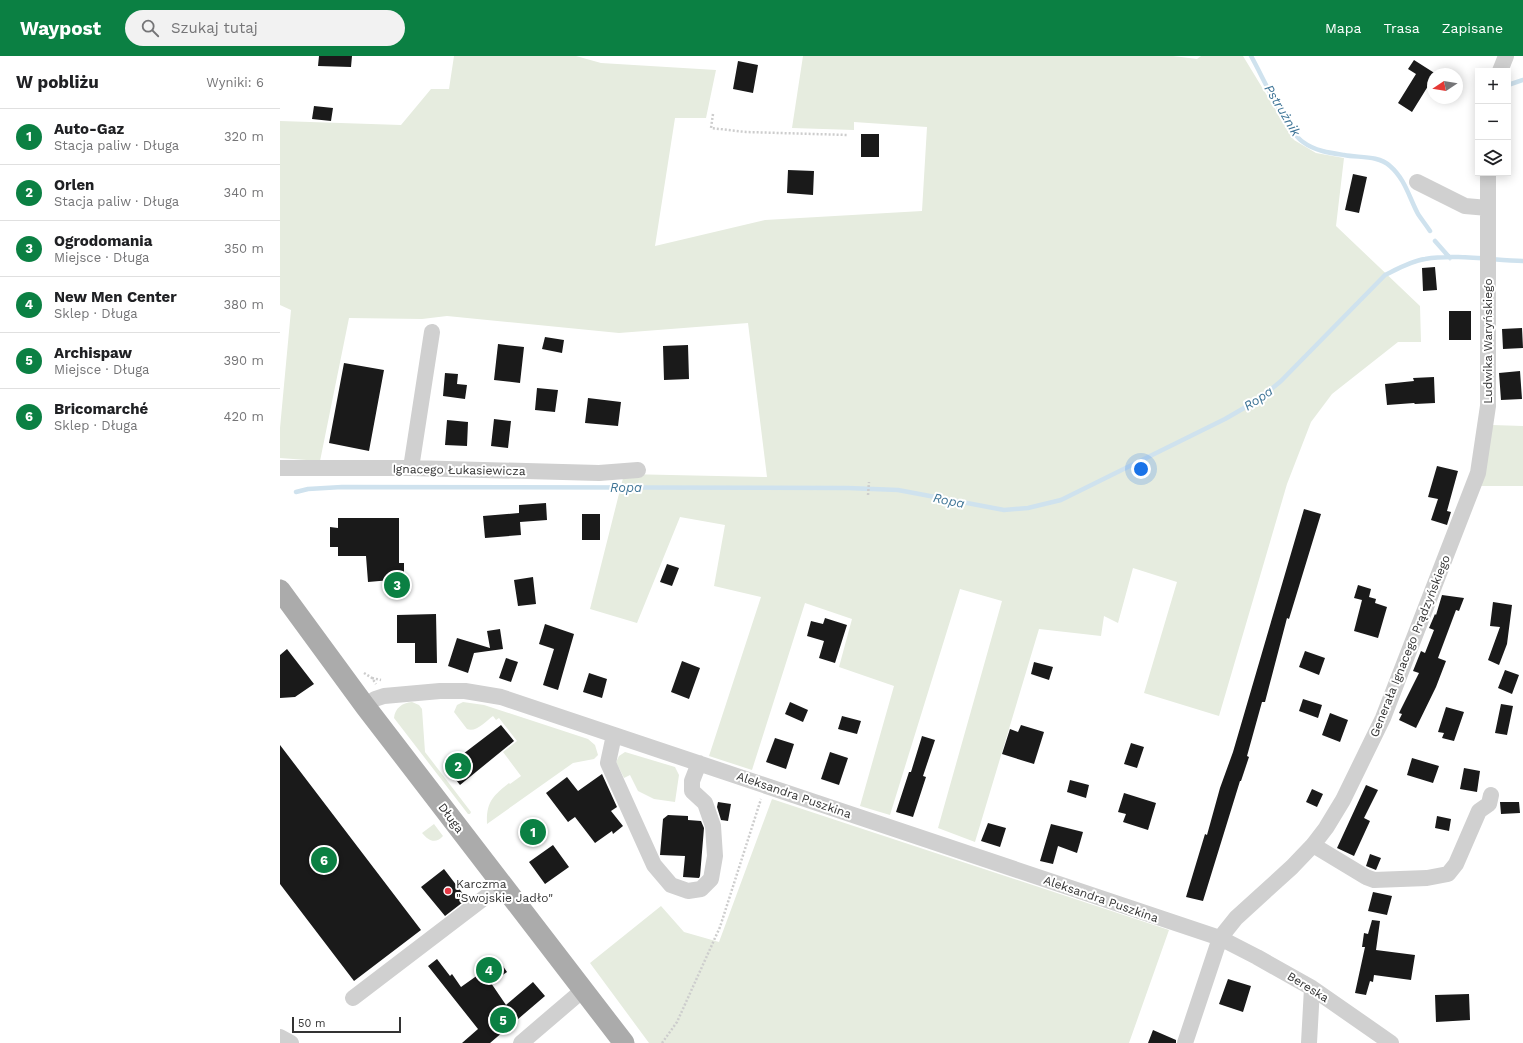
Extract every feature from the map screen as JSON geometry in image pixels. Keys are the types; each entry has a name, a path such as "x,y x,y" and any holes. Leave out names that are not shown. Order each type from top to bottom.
{"main road":[{"name":"Długa","path":"280,590 365,706 624,1043"}],"street":[{"path":"1501,68 1506,56"},
{"name":"Ludwika Waryńskiego","path":"1478,473 1488,406 1488,176"},
{"path":"1417,182 1465,206 1488,208"},
{"path":"411,468 432,332"},
{"name":"Ignacego Łukasiewicza","path":"280,468 411,468 599,473 638,470"},
{"name":"Generała Ignacego Prądzyńskiego","path":"1220,938 1236,918 1292,867 1313,845 1326,828 1343,800 1383,718 1478,473"},
{"name":"Aleksandra Puszkina","path":"365,706 375,699 384,696 440,691 464,691 501,698 1220,938"},
{"path":"614,735 608,763 654,865 671,885 688,891 701,889 711,879 715,856 713,826 705,803 692,791 692,781 699,763"},
{"path":"1313,845 1366,877 1374,880 1426,878 1448,874 1456,864 1479,811 1489,804 1491,795"},
{"path":"353,998 492,892 503,886"},
{"path":"1185,1043 1220,938"},
{"name":"Bereska","path":"1220,938 1312,988 1391,1043"},
{"path":"1309,1043 1312,988"},
{"path":"521,1043 583,990"},
{"path":"280,1037 291,1043"}],"path":[{"path":"713,114 711,128 746,132 848,135"},
{"path":"868,495 869,482"},
{"path":"662,1043 677,1022 720,927 766,786"}],"shaded area":[{"path":"454,56 576,56 601,63 716,70 706,118 675,118 655,246 765,220 922,211 927,127 854,122 854,130 792,128 803,56 1173,56 1197,59 1201,56 1243,56 1294,140 1316,153 1344,158 1336,226 1420,306 1421,342 1398,342 1332,394 1311,422 1287,484 1219,716 1144,693 1177,582 1133,568 1118,623 1104,616 1101,636 1039,629 975,842 938,828 1002,601 960,589 890,815 860,806 894,686 839,667 852,619 805,603 752,770 709,756 761,597 714,586 725,525 680,517 637,623 590,609 624,474 767,477 748,323 619,333 447,316 422,319 349,318 320,461 280,458 280,428 291,310 280,305 280,121 401,125 431,89 449,89"},
{"path":"1492,425 1523,426 1523,486 1481,486"},
{"path":"412,702 419,705 422,709 425,752 471,812 470,814 468,814 394,718 397,709"},
{"path":"463,702 484,705 588,739 595,745 598,755 594,759 573,763 487,824 489,805 492,800 509,783 510,784 521,776 503,752 517,741 499,718 496,720 493,716 477,728 470,730 467,729 454,712 457,705"},
{"path":"625,752 675,767 679,775 675,802 654,799 638,791 630,775 624,778 616,762 619,756"},
{"path":"772,799 1169,930 1129,1043 649,1043 590,963 661,906 684,932 719,942"},
{"path":"434,824 443,836 434,841 427,838 422,833"}],"building":[{"path":"319,56 352,56 351,67 318,66"},
{"path":"1414,60 1427,68 1427,88 1412,112 1398,103 1416,74 1408,69"},
{"path":"738,61 758,65 753,93 733,89"},
{"path":"314,106 333,108 331,121 312,119"},
{"path":"861,134 879,134 879,157 861,157"},
{"path":"788,170 814,171 813,195 787,193"},
{"path":"1353,174 1367,177 1359,213 1345,210"},
{"path":"1435,267 1437,290 1423,291 1422,268"},
{"path":"1449,311 1471,311 1471,340 1449,340"},
{"path":"1522,328 1523,348 1503,349 1502,329"},
{"path":"545,337 564,340 562,353 542,349"},
{"path":"498,344 524,347 520,383 494,380"},
{"path":"688,345 689,379 664,380 663,346"},
{"path":"344,363 384,370 369,451 329,443"},
{"path":"1520,371 1522,399 1501,400 1499,373"},
{"path":"445,373 458,374 457,384 467,385 465,399 443,396"},
{"path":"1434,377 1435,403 1387,405 1385,384 1414,381 1413,378"},
{"path":"537,388 558,390 555,412 535,410"},
{"path":"588,398 621,402 618,426 585,423"},
{"path":"494,419 511,421 508,448 491,446"},
{"path":"447,420 468,422 467,446 445,445"},
{"path":"1437,466 1458,471 1447,511 1451,512 1447,525 1431,520 1438,499 1428,497"},
{"path":"546,503 547,520 520,522 521,535 485,538 483,516 519,513 519,505"},
{"path":"1304,509 1321,514 1289,619 1287,618 1265,702 1262,702 1247,756 1249,757 1240,781 1203,901 1186,897 1205,834 1207,835 1220,788 1233,752"},
{"path":"582,514 600,514 600,540 582,540"},
{"path":"338,518 399,518 399,563 404,563 404,598 390,598 391,580 368,582 366,556 338,556 338,547 330,547 330,527 338,528"},
{"path":"667,564 679,568 672,586 660,582"},
{"path":"533,577 536,604 518,606 514,580"},
{"path":"1358,585 1371,589 1369,597 1376,599 1375,603 1387,607 1378,638 1354,631 1362,600 1354,598"},
{"path":"1442,595 1464,598 1459,611 1456,610 1438,658 1446,661 1436,687 1416,728 1399,720 1402,714 1399,713 1419,673 1413,671 1421,651 1425,653 1434,630 1429,628 1435,614 1436,615"},
{"path":"1493,602 1512,605 1507,644 1499,665 1488,660 1500,627 1490,626"},
{"path":"436,614 437,663 415,663 415,643 397,643 397,615"},
{"path":"825,618 847,625 835,663 819,658 824,641 807,636 811,621 823,624"},
{"path":"545,624 574,634 558,690 543,685 554,649 539,644"},
{"path":"500,629 503,649 474,653 468,673 448,666 457,638 490,648 487,631"},
{"path":"287,649 314,684 295,697 280,698 280,655"},
{"path":"1305,651 1325,658 1319,675 1299,667"},
{"path":"506,658 518,662 511,682 499,678"},
{"path":"682,661 700,668 689,699 671,692"},
{"path":"1034,662 1053,667 1049,680 1031,674"},
{"path":"1505,670 1519,675 1512,694 1498,688"},
{"path":"589,673 607,679 602,698 583,692"},
{"path":"1303,699 1322,705 1318,718 1299,711"},
{"path":"790,702 808,710 803,722 785,714"},
{"path":"1501,704 1513,706 1507,735 1495,733"},
{"path":"1446,707 1464,712 1454,741 1442,738 1444,733 1438,732"},
{"path":"1330,713 1348,720 1340,742 1322,735"},
{"path":"842,716 861,721 857,734 838,729"},
{"path":"501,725 514,741 460,785 446,767"},
{"path":"1021,725 1044,732 1034,764 1002,754 1010,729 1018,732"},
{"path":"922,736 935,740 923,776 926,777 913,817 896,812 909,772 911,772"},
{"path":"775,738 794,744 786,769 766,762"},
{"path":"1131,743 1144,747 1137,768 1124,764"},
{"path":"280,745 421,930 354,981 280,884"},
{"path":"830,752 848,758 839,785 821,779"},
{"path":"1412,758 1439,766 1433,783 1407,775"},
{"path":"1464,768 1480,771 1477,792 1460,789"},
{"path":"602,774 617,807 611,811 623,826 613,834 612,831 595,843 575,817 568,822 546,793 567,777 578,791"},
{"path":"1070,780 1089,785 1086,798 1067,792"},
{"path":"1366,785 1378,790 1364,818 1370,821 1354,856 1337,848"},
{"path":"1312,789 1323,794 1317,807 1306,802"},
{"path":"1124,793 1156,803 1148,830 1123,822 1126,814 1118,812"},
{"path":"718,802 731,804 728,821 721,820 717,807"},
{"path":"1500,802 1519,802 1520,813 1501,814"},
{"path":"668,815 688,816 688,820 701,821 704,828 699,878 683,877 685,856 660,855 663,819"},
{"path":"1437,816 1451,819 1449,831 1435,828"},
{"path":"988,823 1006,828 1000,847 981,841"},
{"path":"1051,824 1083,832 1077,853 1058,846 1053,864 1040,861"},
{"path":"553,845 569,867 545,884 529,862"},
{"path":"1370,854 1381,858 1376,870 1366,866"},
{"path":"444,869 467,899 445,916 421,887"},
{"path":"1373,892 1392,896 1387,915 1368,911"},
{"path":"1372,920 1380,921 1376,950 1415,955 1411,980 1374,975 1373,982 1370,981 1366,995 1355,993 1365,947 1362,947 1364,933 1368,934"},
{"path":"437,959 450,976 452,974 461,987 499,960 507,972 491,983 506,1005 533,982 545,996 490,1043 462,1043 478,1029 428,966"},
{"path":"1228,979 1251,986 1243,1012 1219,1004"},
{"path":"1469,994 1470,1020 1436,1022 1435,995"},
{"path":"1153,1030 1176,1040 1176,1043 1148,1043"}],"waterway":[{"name":"Pstrużnik","path":"1251,56 1282,115 1296,136 1312,148 1350,156 1374,158 1385,162 1399,177 1406,188 1418,214 1430,231"},
{"path":"1511,84 1523,80"},
{"name":"Pstrużnik","path":"1435,241 1450,258"},
{"name":"Ropa","path":"296,492 308,489 342,487 848,488 898,490 1004,510 1028,508 1061,500 1225,419 1258,400 1281,381 1385,275 1394,270 1425,259 1449,257 1523,261"}],"place":[{"name":"Ogrodomania","path":"397,585"},
{"name":"Orlen","path":"458,766"},
{"name":"Auto-Gaz","path":"533,832"},
{"name":"Bricomarché","path":"324,860"},
{"name":"Karczma \"Swojskie Jadło\"","path":"448,891"},
{"name":"New Men Center","path":"489,970"},
{"name":"Archispaw","path":"503,1020"}]}
